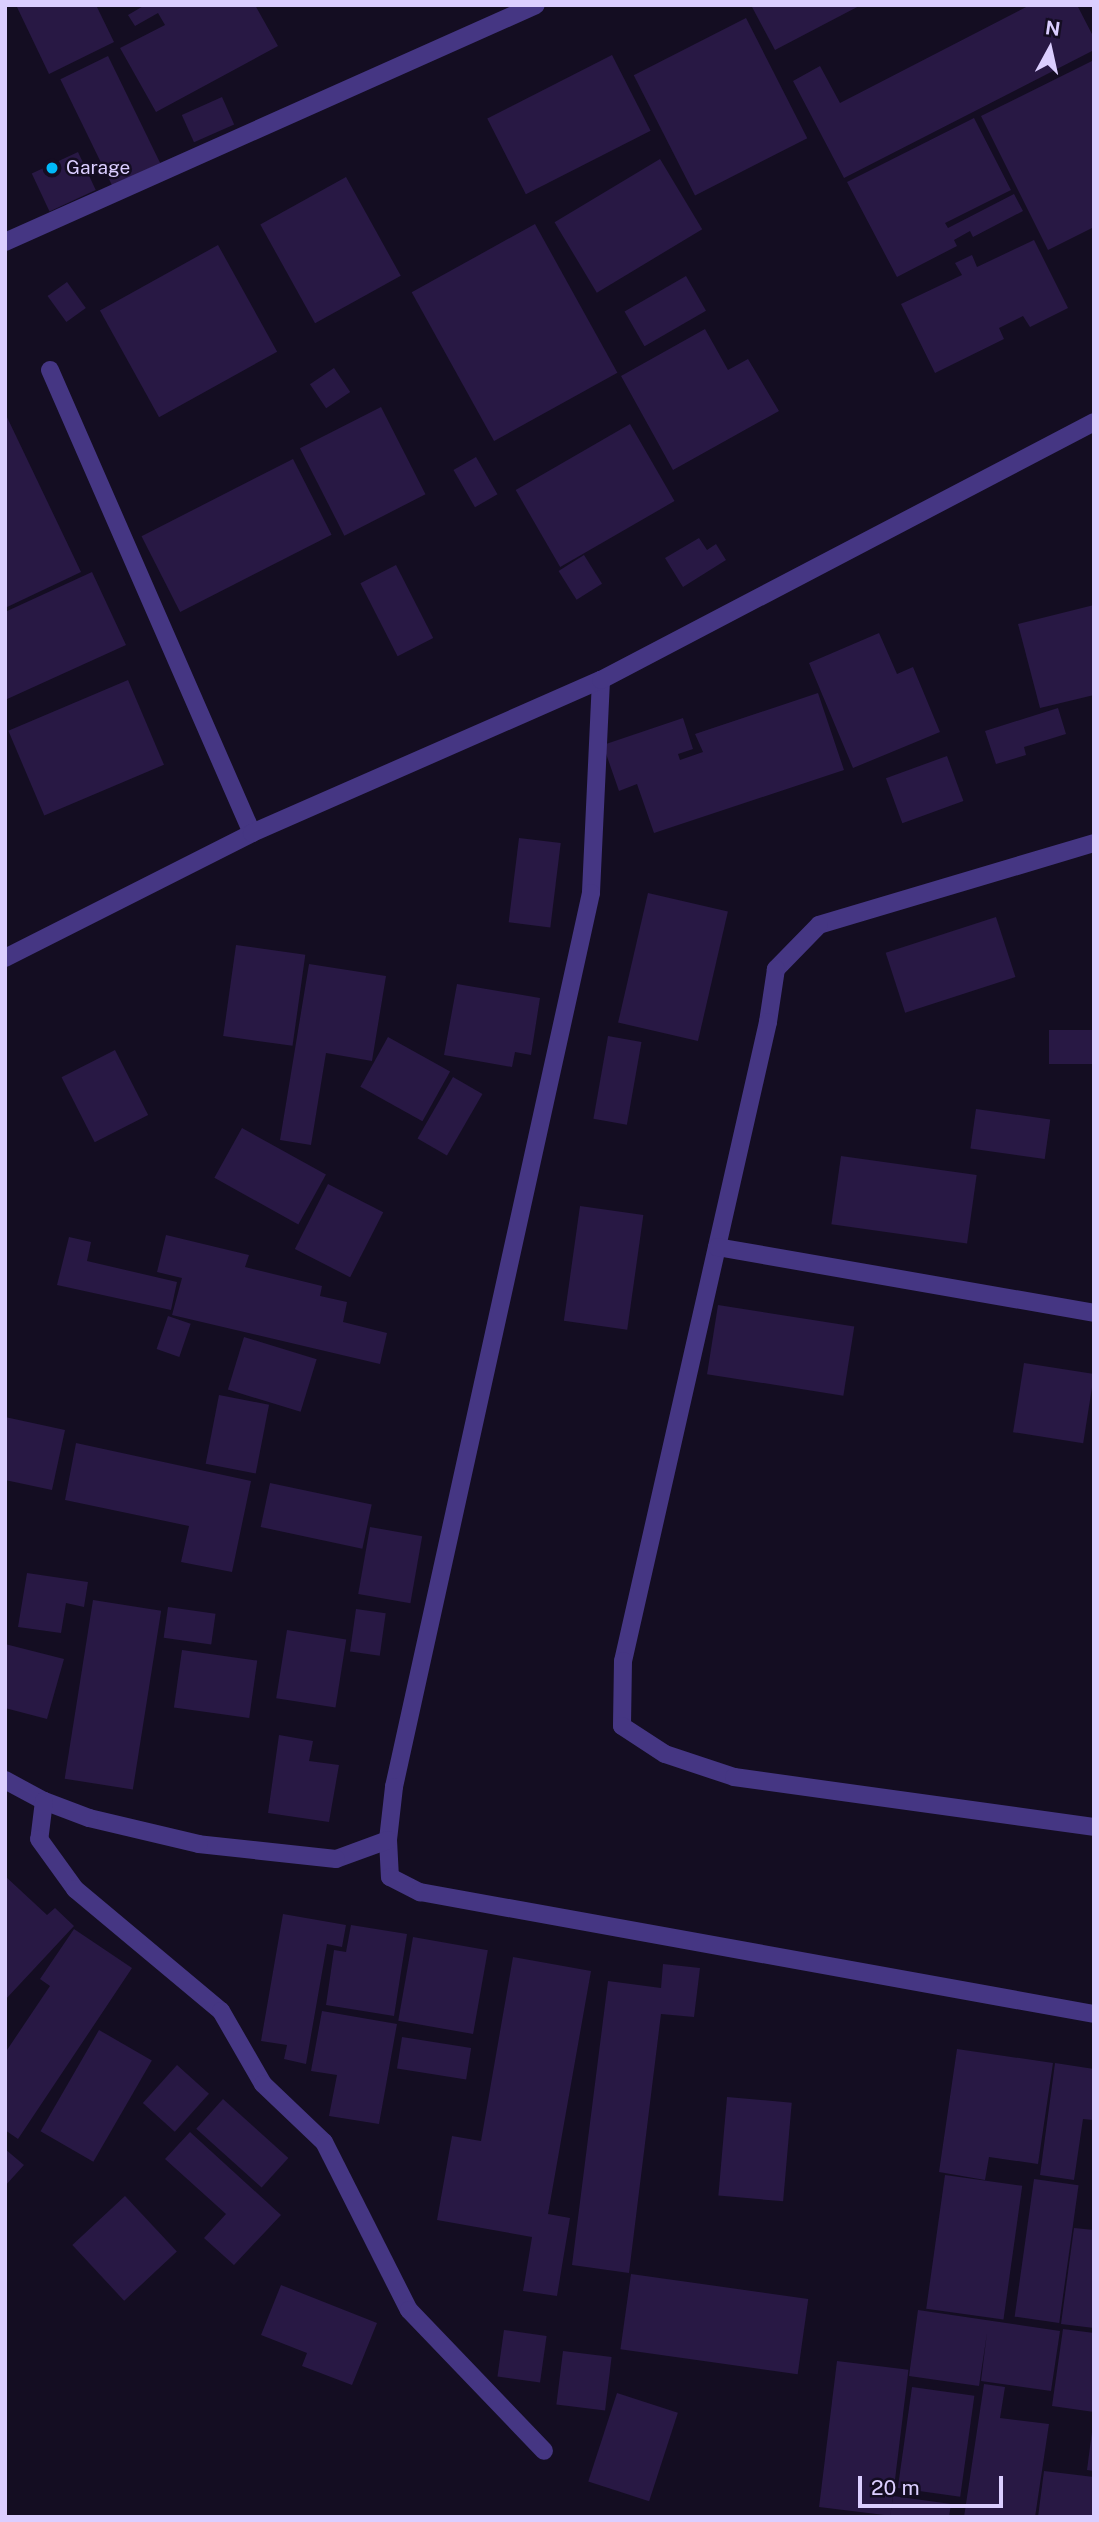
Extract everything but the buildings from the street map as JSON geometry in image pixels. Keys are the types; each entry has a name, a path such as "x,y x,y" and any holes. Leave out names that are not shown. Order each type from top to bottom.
{"street":[{"path":"5,242 536,5"},
{"path":"50,370 252,833"},
{"path":"5,957 252,833 601,680 1094,422"},
{"path":"601,680 591,893 394,1787 388,1840 390,1877 420,1892 1094,2014"},
{"path":"1094,843 819,925 776,969 768,1022 622,1661 622,1726 665,1754 734,1777 1094,1827"},
{"path":"717,1247 1094,1313"},
{"path":"5,1780 44,1801 89,1818 213,1845 336,1859 388,1840"},
{"path":"44,1801 39,1839 75,1889 221,2011 264,2084 324,2142 409,2309 544,2451"}],"place":[{"name":"Garage","path":"52,168"}]}
